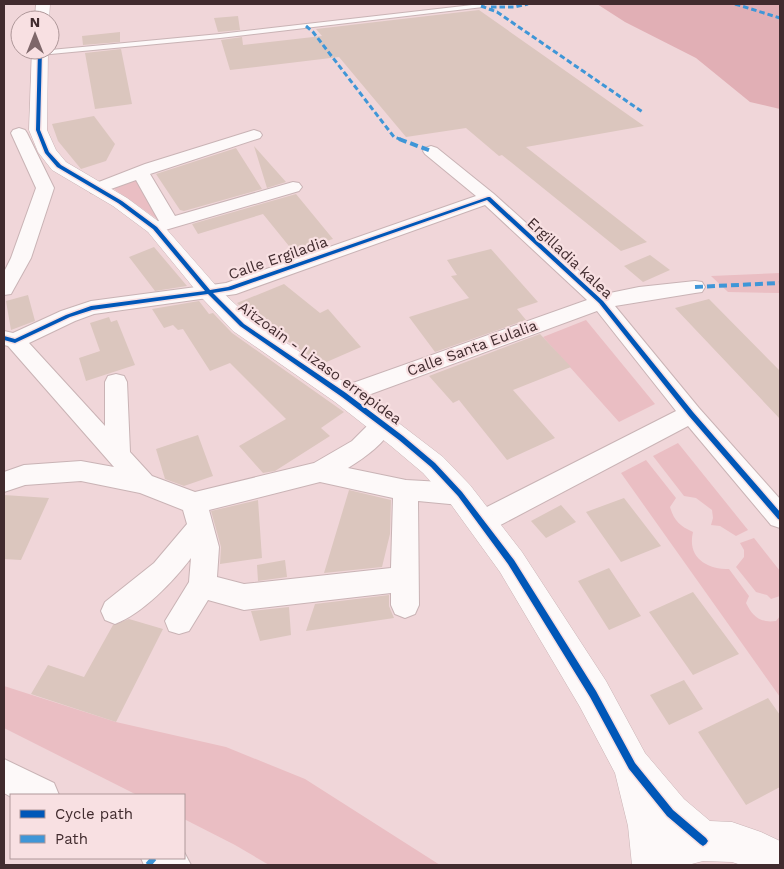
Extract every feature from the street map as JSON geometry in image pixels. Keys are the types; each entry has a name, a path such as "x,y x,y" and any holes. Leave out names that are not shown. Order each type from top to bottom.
{"street":[{"name":"Aitzoain - Lizaso errepidea","path":"38,60 20,133 47,152 59,166 162,226 210,293 242,325 344,395 383,424 432,465 460,494 511,562 593,694 632,766"},
{"path":"4,289 21,258 45,188 20,133"},
{"path":"97,189 140,172 254,135"},
{"name":"Ergilladia kalea","path":"431,151 488,198 601,302 692,414 780,517"},
{"path":"140,172 162,226 293,188"},
{"name":"Calle Ergiladia","path":"210,293 229,289 488,198"},
{"name":"Ergilladia kalea","path":"601,302 639,294 695,287"},
{"path":"143,483 118,453 9,340 91,308 210,293"},
{"name":"Calle Santa Eulalia","path":"344,395 601,302"},
{"path":"116,382 118,453"},
{"path":"482,522 692,414"},
{"path":"115,611 164,572 198,514 320,472 361,448 383,424"},
{"path":"4,482 24,476 81,471 143,483 198,514 206,547 202,586 179,621"},
{"path":"320,472 406,490 460,494"},
{"path":"202,586 244,598 405,592 404,525 406,490"},
{"path":"632,766 670,812 703,841"},
{"path":"632,766 648,826 652,865"},
{"path":"4,775 40,794"},
{"path":"656,865 675,849 703,841 732,842 761,852 780,865"},
{"path":"161,859 174,865"}],"lane":[{"path":"60,50 220,36 481,6"}],"shaded area":[{"path":"597,4 780,4 780,109 750,102 696,58 625,22"},
{"path":"132,180 136,181 158,217 157,219 114,189 115,186"},
{"path":"780,273 780,293 728,292 711,276"},
{"path":"586,320 655,404 619,422 543,337"},
{"path":"678,443 748,530 736,536 720,526 711,525 713,518 712,510 696,498 684,496 653,456"},
{"path":"646,460 676,498 670,507 673,516 684,528 693,532 693,548 700,560 713,567 729,569 749,596 746,603 751,612 758,618 766,621 776,621 780,616 780,697 621,473"},
{"path":"754,538 780,571 780,596 771,599 767,595 756,592 736,567 744,557 744,550 740,543"},
{"path":"4,686 116,722 226,747 305,779 440,865 269,865 185,820 185,794 135,794 4,728"}],"building":[{"path":"479,10 644,126 526,147 647,242 621,251 466,128 406,137 339,57 230,70 221,40 242,37 243,45 322,36 316,29"},
{"path":"238,16 240,30 218,32 214,18"},
{"path":"120,32 120,42 83,45 82,36"},
{"path":"121,49 132,104 95,109 85,53"},
{"path":"94,116 115,144 106,161 81,169 58,141 52,124"},
{"path":"254,146 286,182 267,188"},
{"path":"236,148 262,189 184,211 180,210 156,174"},
{"path":"296,194 333,239 293,251 263,214 198,234 192,224"},
{"path":"154,247 187,286 155,291 129,257"},
{"path":"491,249 538,302 517,309 526,320 435,352 409,317 469,298 451,276 457,275 447,260"},
{"path":"650,255 670,270 643,282 624,266"},
{"path":"284,284 320,313 328,309 361,347 322,364 252,318 237,303"},
{"path":"28,295 35,321 11,330 6,301"},
{"path":"709,299 780,371 780,419 675,308"},
{"path":"199,301 209,314 213,313 232,333 344,412 321,428 330,436 275,471 263,473 239,446 286,419 230,363 210,371 183,329 178,330 173,325 164,328 152,309"},
{"path":"109,317 111,322 117,320 135,365 86,381 79,358 100,351 90,323"},
{"path":"540,334 571,367 513,390 555,438 507,460 459,400 453,403 429,376"},
{"path":"198,435 213,476 184,486 165,479 156,449"},
{"path":"349,490 391,500 390,534 382,567 324,573"},
{"path":"4,495 49,498 21,560 4,559"},
{"path":"624,498 661,546 621,562 586,512"},
{"path":"258,500 262,558 220,564 221,547 211,511"},
{"path":"561,505 576,522 546,538 531,521"},
{"path":"285,560 287,577 258,581 257,565"},
{"path":"609,568 641,616 609,630 578,581"},
{"path":"693,592 739,654 693,675 649,612"},
{"path":"389,595 389,606 394,618 306,631 315,604"},
{"path":"289,607 291,635 260,641 251,611"},
{"path":"129,619 163,629 116,722 31,694 48,665 84,677 113,625"},
{"path":"684,680 703,709 669,725 650,695"},
{"path":"768,698 780,715 780,787 746,805 698,732"}],"marked path":[{"path":"491,7 514,7 528,4"},
{"path":"735,4 780,18"},
{"path":"481,6 497,12 644,113"},
{"path":"306,26 313,32 394,137 431,151"},
{"path":"695,287 780,283"},
{"path":"148,865 153,859"}],"cycle path":[{"path":"40,60 38,130 47,152 59,166 120,202 155,228 210,293 242,325 344,395 433,465 460,494 511,562 593,694 632,766 670,813 703,841"},
{"path":"4,338 15,341 68,316 91,308 229,289 488,198 601,302 691,414 780,517"}]}
